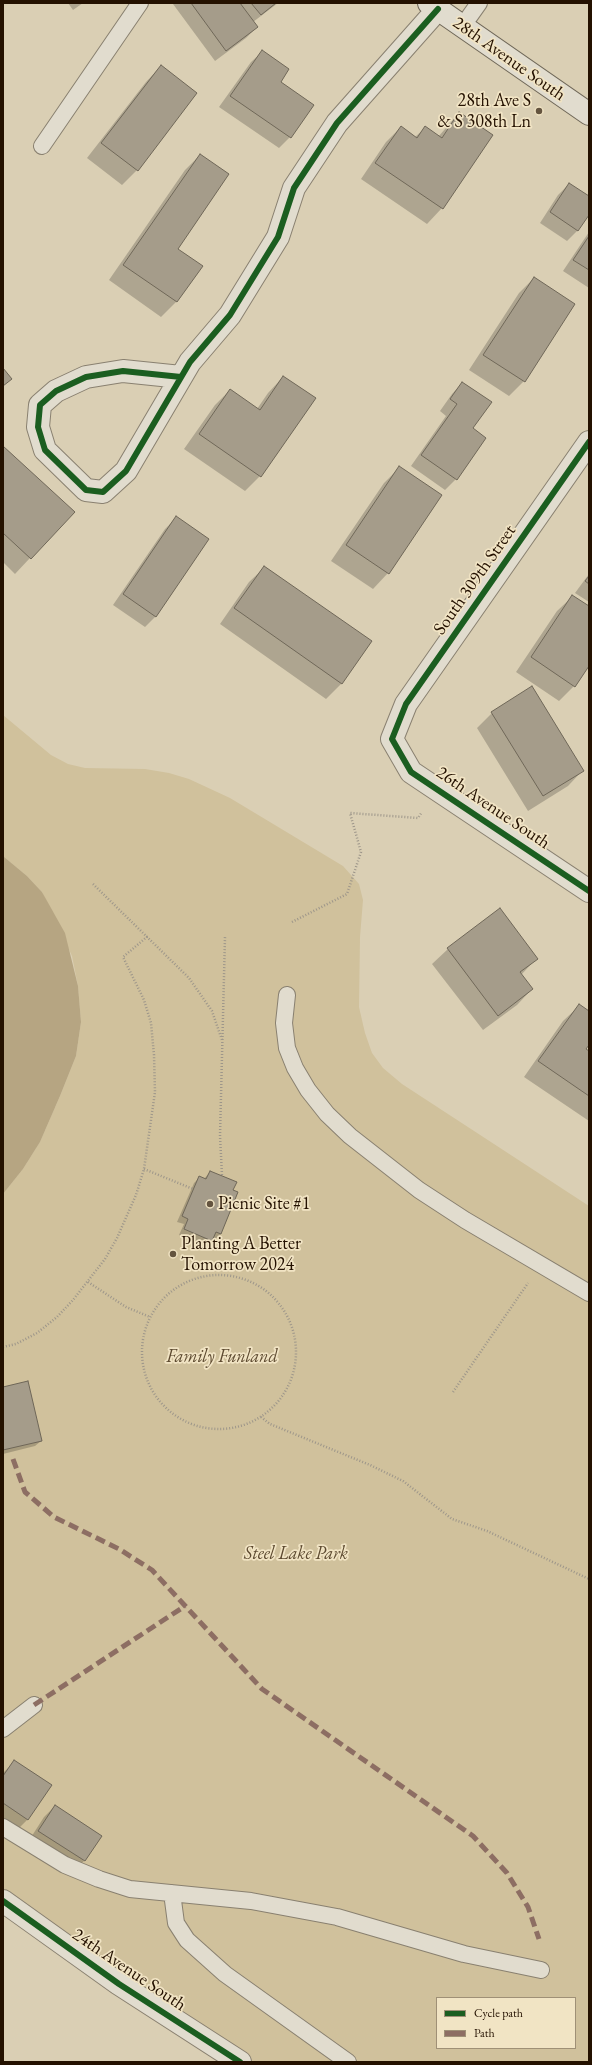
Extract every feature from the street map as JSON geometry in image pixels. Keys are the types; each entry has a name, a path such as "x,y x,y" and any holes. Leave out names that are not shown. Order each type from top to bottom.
{"street":[{"name":"28th Avenue South","path":"434,6 462,27 589,114"},
{"path":"181,376 123,371 86,377 56,391 40,405 38,427 45,450 86,490 104,492 126,471 190,362 230,315 278,237 294,188 337,123 434,6"},
{"name":"South 309th Street","path":"392,739 406,704 589,442"},
{"name":"26th Avenue South","path":"392,739 411,772 589,891"},
{"name":"24th Avenue South","path":"3,1901 119,1984 240,2062"}],"lane":[{"path":"42,146 140,3"},
{"path":"462,27 478,3"},
{"path":"287,995 284,1023 287,1048 295,1068 308,1090 327,1114 350,1136 420,1190 589,1293"},
{"path":"3,1729 34,1705"},
{"path":"3,1827 65,1865 99,1879 130,1889 251,1901 337,1917 464,1954 541,1970"},
{"path":"172,1893 176,1923 187,1940 225,1974 348,2062"}],"path":[{"path":"292,922 347,894 361,852 350,813 418,818 437,790"},
{"path":"93,884 148,936 189,978 204,997 212,1011 223,1045"},
{"path":"3,1347 16,1344 37,1333 57,1317 88,1282 105,1259 117,1238 136,1195 144,1169 154,1092 152,1039 151,1023 144,1000 123,957 148,936"},
{"path":"222,1176 220,1136 225,937"},
{"path":"144,1169 193,1189"},
{"path":"453,1392 540,1264"},
{"path":"212,1276 238,1277 261,1287 280,1305 284,1311 293,1328 296,1353 292,1379 280,1400 261,1417 238,1427 213,1429 189,1423 168,1410 152,1390 144,1366 143,1341 150,1317 166,1297 187,1282 212,1276"},
{"path":"88,1282 126,1307 150,1317"},
{"path":"261,1417 270,1424 370,1465 403,1481 452,1519 487,1531 589,1579"}],"green space":[{"name":"Steel Lake Park","path":"3,715 51,755 68,764 85,768 145,769 169,773 189,779 230,798 343,866 359,884 363,900 360,937 359,1007 365,1033 372,1053 383,1068 402,1084 589,1206 589,2062 240,2062 3,1901 3,1194 23,1169 40,1142 76,1056 81,1022 78,986 72,956 42,892 27,876 3,856"}],"shaded area":[{"path":"3,856 27,876 42,892 65,933 78,986 81,1022 76,1056 40,1142 23,1169 3,1194"}],"building":[{"path":"191,3 240,3 258,27 226,51"},
{"path":"251,3 276,3 261,15"},
{"path":"262,50 289,69 281,82 314,105 291,138 230,96"},
{"path":"161,65 197,93 138,171 101,143"},
{"path":"459,112 493,135 443,209 375,163 401,126 417,138 425,126 442,138"},
{"path":"200,154 229,174 178,249 203,266 177,302 123,265"},
{"path":"569,183 589,196 589,215 578,231 550,212"},
{"path":"589,236 589,270 573,260"},
{"path":"534,277 575,304 525,382 483,355"},
{"path":"3,368 12,379 3,386"},
{"path":"283,376 316,398 261,477 199,434 230,389 260,410"},
{"path":"462,382 492,402 473,428 486,438 457,480 421,455 457,404 450,399"},
{"path":"3,446 75,512 31,559 3,533"},
{"path":"399,466 442,495 389,574 346,545"},
{"path":"176,516 209,539 156,617 123,594"},
{"path":"264,566 372,641 342,684 234,608"},
{"path":"589,576 589,584 585,581"},
{"path":"572,595 589,606 589,666 575,687 531,657"},
{"path":"532,686 584,771 543,796 491,712"},
{"path":"500,908 538,959 520,972 533,989 498,1016 447,948"},
{"path":"579,1004 589,1011 589,1045 586,1049 589,1051 589,1096 538,1061"},
{"name":"Picnic Site #1","path":"210,1171 237,1182 233,1190 238,1192 221,1234 216,1232 212,1241 184,1229 188,1219 182,1216 199,1176 206,1179"},
{"path":"28,1381 42,1441 3,1450 3,1387"},
{"path":"14,1760 52,1785 28,1820 3,1803 3,1776"},
{"path":"55,1805 102,1836 85,1861 38,1831"}],"marked path":[{"path":"13,1459 25,1492 54,1517 119,1549 152,1570 262,1689 473,1836 507,1873 528,1907 539,1939"},
{"path":"34,1705 185,1606"}],"cycle path":[{"path":"181,377 123,371 86,377 56,391 40,405 38,427 45,450 86,490 103,492 126,471 190,362 230,315 278,237 294,188 337,123 438,9"},
{"path":"589,442 406,704 392,739 411,772 589,891"},
{"path":"3,1901 119,1984 240,2062"}],"place":[{"name":"28th Ave S & S 308th Ln","path":"539,111"},
{"name":"Picnic Site #1","path":"210,1204"},
{"name":"Planting A Better Tomorrow 2024","path":"173,1254"}],"park label":[{"name":"Family Funland","path":"222,1357"}]}
